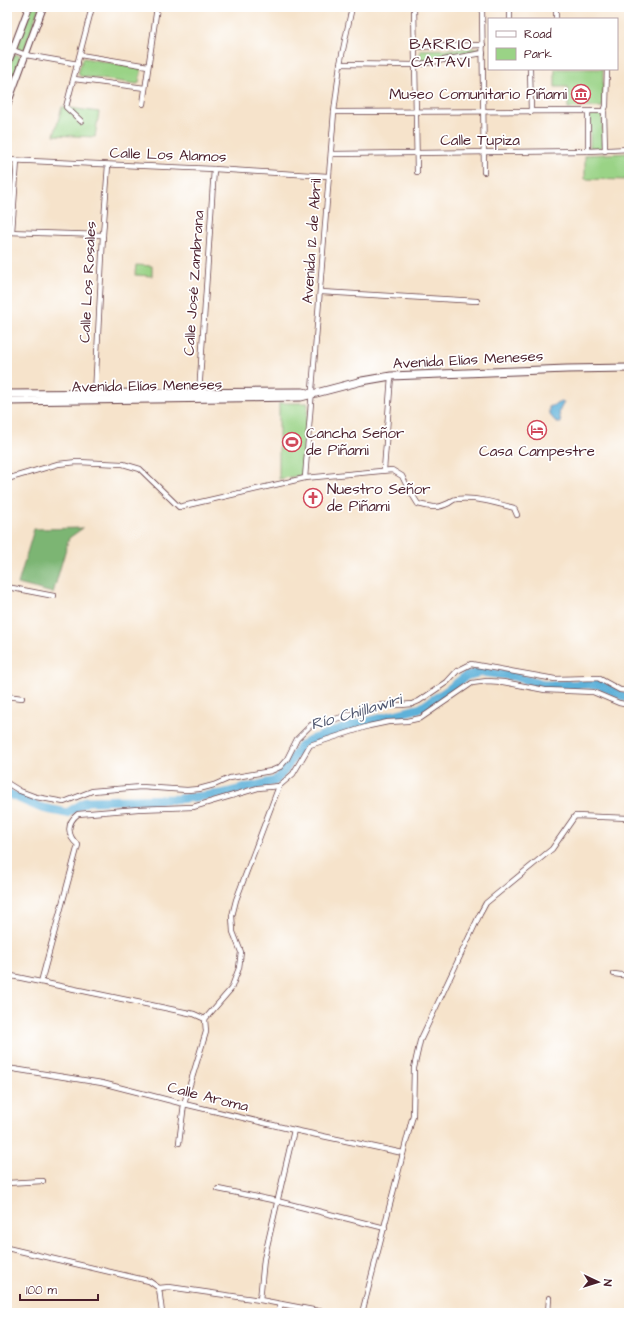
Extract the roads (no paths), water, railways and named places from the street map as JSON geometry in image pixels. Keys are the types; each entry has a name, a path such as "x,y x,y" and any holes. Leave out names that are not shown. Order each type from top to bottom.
{"main road":[{"path":"7,65 29,7"},
{"path":"7,105 43,7"},
{"name":"Avenida Elías Meneses","path":"7,401 95,397 199,396 303,392 311,394 362,381 391,376 629,368"},
{"name":"Avenida Elías Meneses","path":"7,394 95,397"}],"street":[{"path":"81,121 66,107 92,7"},
{"path":"143,104 157,7"},
{"name":"Avenida 12 de Abril","path":"305,478 311,394 321,292 328,176 334,112 340,64 352,7"},
{"path":"414,7 417,172"},
{"path":"482,7 484,172"},
{"path":"510,7 510,18"},
{"path":"556,7 556,18"},
{"path":"415,47 482,45"},
{"path":"13,50 26,55 78,64"},
{"path":"340,64 415,65 483,53"},
{"path":"80,55 148,66"},
{"path":"530,70 531,112"},
{"path":"605,151 604,111 606,106 607,70"},
{"path":"74,78 145,88"},
{"path":"334,112 604,111"},
{"path":"588,112 588,151"},
{"name":"Calle Tupiza","path":"330,154 605,151 629,149"},
{"name":"Calle Los Alamos","path":"7,160 214,169 328,176"},
{"path":"17,161 10,232 103,235"},
{"name":"Calle Los Rosales","path":"95,397 108,165"},
{"name":"Calle José Zambrana","path":"199,396 214,169"},
{"path":"321,292 477,301"},
{"path":"384,470 391,376"},
{"path":"7,479 58,464 77,462 123,464 140,470 179,507 305,478 392,470 402,476 406,486 418,504 436,508 455,499 470,499 497,503 514,508 517,515"},
{"path":"7,587 54,596"},
{"path":"7,783 20,791 36,797 64,802 79,795 99,790 141,787 187,790 199,789 214,785 230,778 271,771 280,767 287,759 297,739 310,725 326,722 380,705 412,704 419,701 446,682 456,671 471,664 555,679 598,678 620,690 629,691"},
{"path":"179,1143 184,1104 206,1032 205,1019 231,989 239,968 241,952 233,932 232,916 236,900 280,786 293,774 310,745 369,726 421,718 472,683 487,681 503,682 545,690 593,692 629,705"},
{"path":"7,696 22,698"},
{"path":"41,982 78,845 73,841 70,834 69,826 72,818 78,814 138,809 193,807 258,788 280,786"},
{"path":"362,1313 413,1115 414,1068 420,1041 486,903 552,849 575,816 629,818"},
{"path":"614,974 629,976"},
{"path":"7,975 194,1014 205,1019"},
{"name":"Calle Aroma","path":"7,1068 102,1083 294,1130 403,1153"},
{"path":"260,1300 264,1259 294,1130"},
{"path":"7,1184 43,1181"},
{"path":"218,1189 277,1201 385,1228"},
{"path":"7,1248 149,1281 159,1288 169,1287 260,1300 329,1313"},
{"path":"159,1288 162,1313"},
{"path":"548,1313 549,1298"},
{"path":"278,1313 281,1304"}],"water":[{"path":"564,402 559,412 561,423 557,423 549,414 549,407"}],"waterway":[{"name":"Río Chijllawiri","path":"7,793 42,808 67,813 87,801 178,799 221,794 275,781 284,771 300,747 310,740 354,725 421,708 466,676 481,672 513,676 544,685 598,684 629,699"}],"place":[{"name":"Museo Comunitario Piñami","path":"581,94"},
{"name":"Casa Campestre","path":"537,430"},
{"name":"Cancha Señor de Piñami","path":"292,442"},
{"name":"Nuestro Señor de Piñami","path":"313,498"}],"district":[{"name":"BARRIO CATAVI","path":"441,53"}]}
